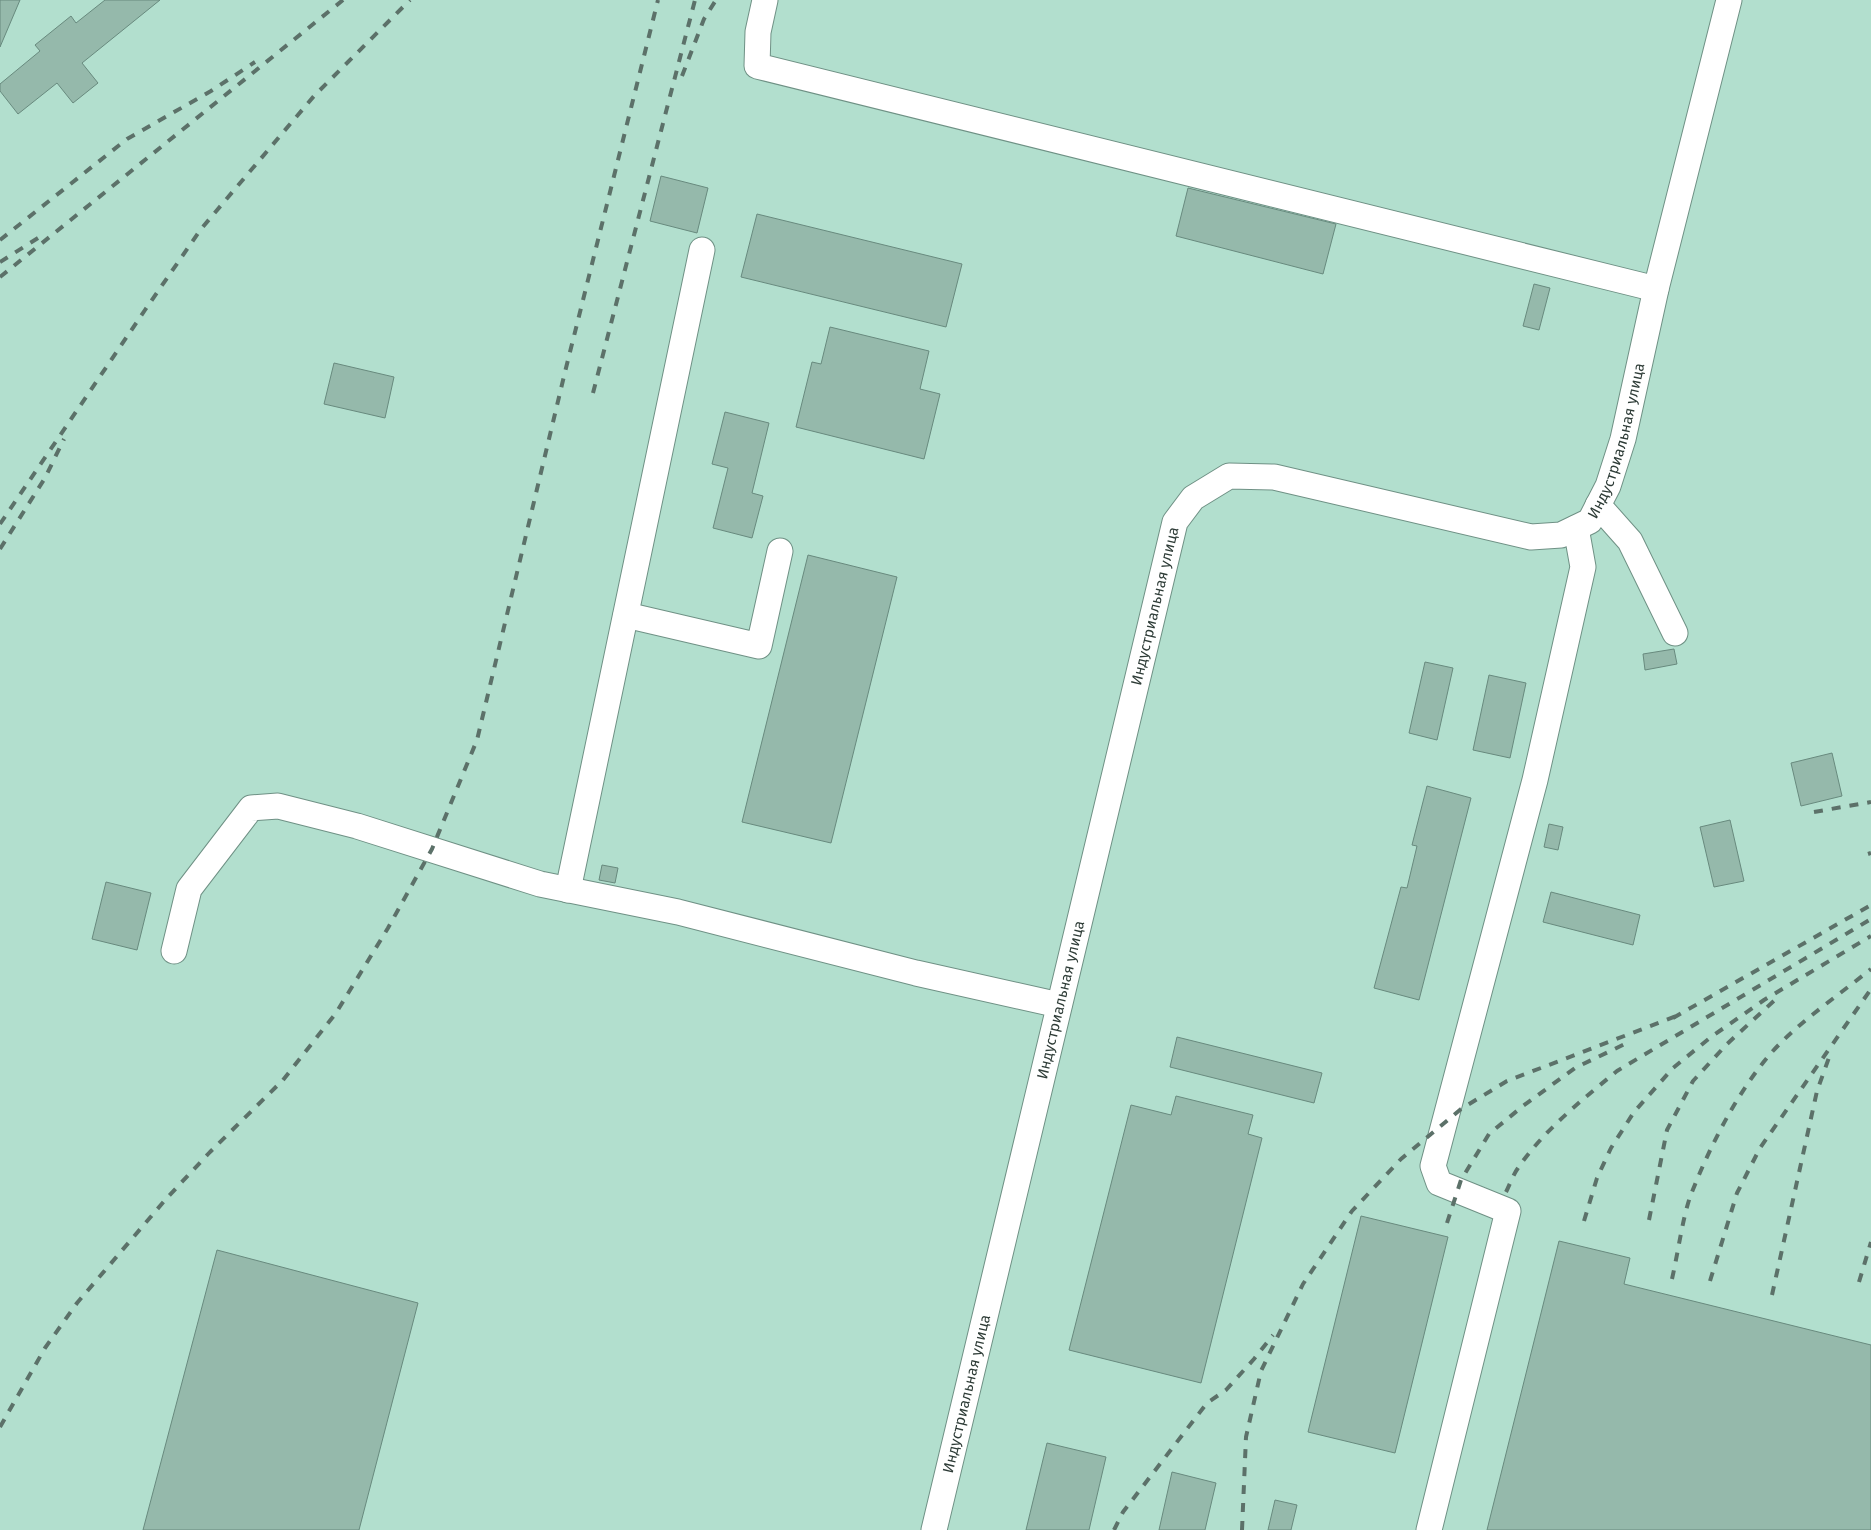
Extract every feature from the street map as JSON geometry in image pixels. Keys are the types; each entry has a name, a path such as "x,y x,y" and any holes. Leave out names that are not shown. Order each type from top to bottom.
{"street":[{"path":"765,0 758,32 756,66 1656,289"},
{"name":"Индустриальная улица","path":"934,1530 1175,522 1193,498 1228,476 1274,477 1531,537 1561,535 1590,521 1608,486 1623,439 1656,289 1729,0"},
{"path":"568,890 702,250"},
{"path":"1598,505 1630,541 1675,633"},
{"path":"1430,1530 1508,1211 1439,1183 1433,1166 1535,780 1581,576 1583,567 1576,528"},
{"path":"626,615 759,646 780,551"},
{"path":"174,951 189,889 251,808 278,806 357,826 540,884 678,912 916,973 1059,1005"}],"shaded area":[{"path":"0,0 1871,0 1871,1530 0,1530"}],"building":[{"path":"0,0 20,0 0,47"},
{"path":"105,0 160,0 82,63 98,83 73,103 57,83 18,114 0,91 0,84 40,51 35,45 71,16 76,23"},
{"path":"661,176 708,188 697,233 650,221"},
{"path":"1188,188 1336,224 1323,274 1176,236"},
{"path":"757,214 962,264 946,327 741,277"},
{"path":"1534,284 1550,288 1539,330 1523,326"},
{"path":"830,327 929,351 920,389 940,394 924,459 796,427 812,362 821,364"},
{"path":"334,363 394,377 385,418 324,404"},
{"path":"725,412 769,423 752,493 763,496 752,538 713,528 728,468 712,464"},
{"path":"808,555 897,577 831,843 742,822"},
{"path":"1674,649 1677,664 1645,670 1643,654"},
{"path":"1425,662 1453,668 1437,740 1409,733"},
{"path":"1489,675 1526,683 1510,758 1473,750"},
{"path":"1832,753 1842,796 1801,806 1791,763"},
{"path":"1427,786 1471,798 1419,1000 1374,988 1401,887 1407,888 1417,846 1412,845"},
{"path":"1730,820 1744,881 1714,887 1700,827"},
{"path":"1549,824 1563,827 1558,850 1544,847"},
{"path":"602,865 618,868 615,883 599,880"},
{"path":"106,882 151,893 137,950 92,939"},
{"path":"1551,892 1640,915 1633,945 1543,922"},
{"path":"1177,1037 1322,1073 1314,1103 1170,1067"},
{"path":"1176,1096 1253,1115 1248,1134 1262,1138 1201,1383 1069,1350 1131,1105 1171,1115"},
{"path":"1361,1216 1448,1237 1395,1453 1308,1432"},
{"path":"1559,1241 1630,1258 1624,1284 1871,1345 1871,1530 1487,1530"},
{"path":"217,1250 418,1303 359,1530 143,1530"},
{"path":"1047,1443 1106,1457 1089,1530 1026,1530"},
{"path":"1172,1472 1216,1483 1205,1530 1159,1530"},
{"path":"1275,1500 1297,1505 1291,1530 1268,1530"}],"railway":[{"path":"0,277 343,0"},
{"path":"0,524 201,229 314,96 410,0"},
{"path":"0,1427 45,1348 77,1303 166,1199 210,1152 283,1080 336,1013 388,928 432,849 477,740 565,372 658,0"},
{"path":"593,393 695,0"},
{"path":"682,76 704,19 716,0"},
{"path":"0,240 127,139 211,91 255,62"},
{"path":"0,262 38,238"},
{"path":"0,549 45,478 64,439"},
{"path":"1814,812 1871,802"},
{"path":"1673,1018 1871,905"},
{"path":"1506,1192 1516,1171 1528,1154 1564,1116 1617,1071 1871,919"},
{"path":"1584,1221 1597,1178 1611,1148 1634,1112 1673,1068 1711,1037 1764,1000 1871,936"},
{"path":"1672,1279 1690,1197 1715,1140 1747,1085 1772,1052 1783,1041 1807,1019 1871,969"},
{"path":"1710,1281 1737,1193 1760,1148 1871,989"},
{"path":"1649,1220 1667,1130 1693,1081 1727,1044 1776,999"},
{"path":"1242,1530 1246,1437 1261,1371 1303,1284 1352,1211 1401,1159 1461,1109 1507,1081 1679,1015"},
{"path":"1447,1223 1461,1180 1489,1134 1523,1106 1575,1068 1629,1042"},
{"path":"1772,1295 1817,1091 1831,1052"},
{"path":"1859,1282 1871,1242"},
{"path":"1114,1530 1123,1512 1207,1403 1226,1390 1273,1335"}]}
